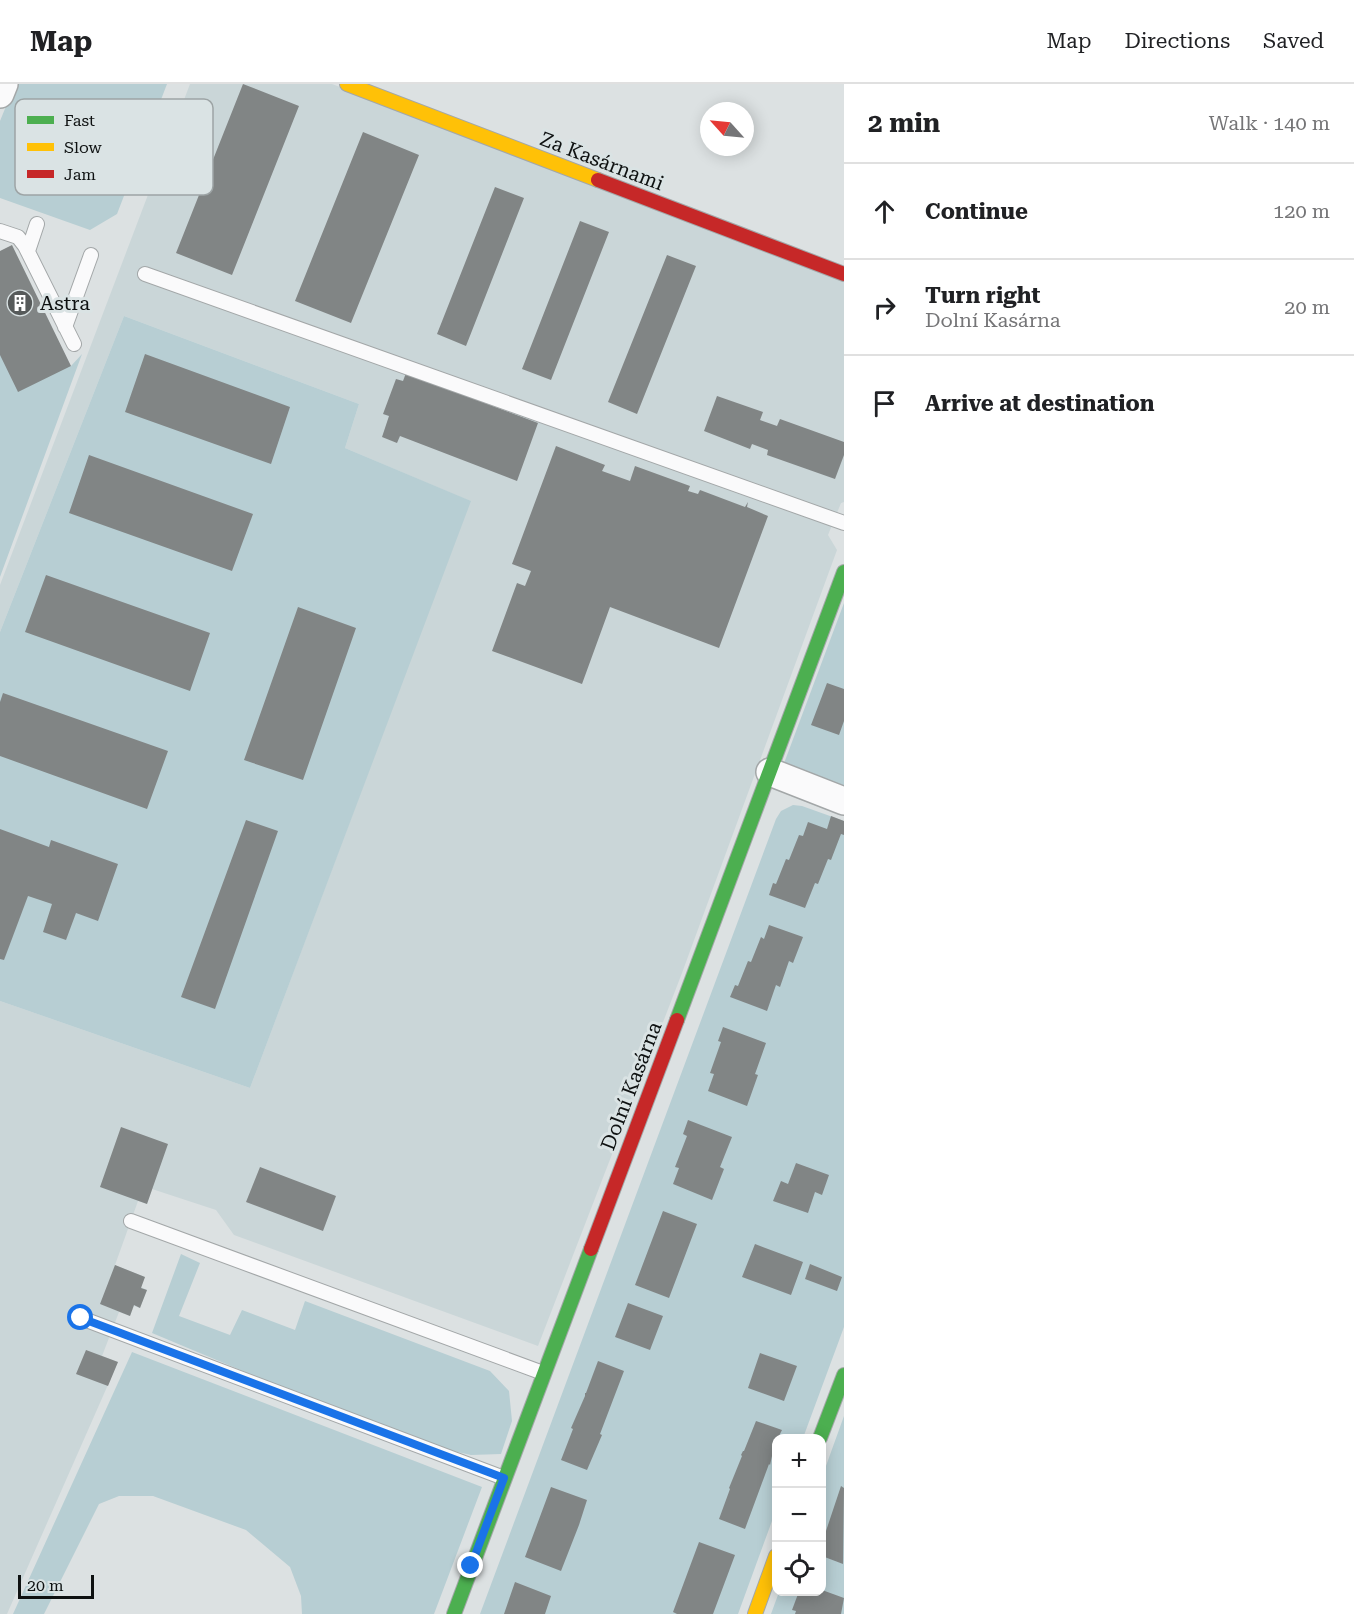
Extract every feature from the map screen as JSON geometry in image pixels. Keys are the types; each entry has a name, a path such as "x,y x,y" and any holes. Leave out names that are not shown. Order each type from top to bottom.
{"street":[{"path":"0,94 4,84"},
{"name":"Za Kasárnami","path":"347,84 844,274"},
{"name":"Dolní Kasárna","path":"454,1614 844,572"},
{"path":"770,772 844,801"},
{"path":"822,1434 844,1375"},
{"path":"755,1614 772,1569"}],"lane":[{"path":"27,251 37,224"},
{"path":"0,231 18,237 74,344"},
{"path":"65,327 91,255"},
{"path":"146,274 844,523"},
{"path":"131,1221 543,1373"},
{"path":"81,1318 504,1478"}],"shaded area":[{"path":"15,84 167,84 161,99 15,99 15,195 124,195 117,214 90,230 0,198 0,121"},
{"path":"190,84 332,84 844,278 844,502 841,503 828,535 837,550 682,973 538,1346 234,1235 216,1210 152,1189 147,1204 138,1201 115,1265 145,1277 141,1287 147,1290 140,1308 134,1306 130,1316 119,1312 102,1356 118,1362 7,1614 0,1614 0,1001 250,1088 470,501 345,448 359,404 124,316 0,632 0,585 148,195 213,195 213,99 184,99"},
{"path":"124,316 359,404 345,448 471,501 250,1088 0,1001 0,632"},
{"path":"82,354 0,577 0,355 71,366"},
{"path":"844,603 844,789 783,766"},
{"path":"793,805 802,806 844,821 844,1327 804,1434 772,1434 772,1521 738,1614 480,1614 776,819 781,811"},
{"path":"181,1254 200,1263 179,1316 230,1335 242,1310 295,1330 305,1301 490,1371 509,1391 512,1421 501,1454 471,1455 444,1449 350,1416 152,1333"},
{"path":"132,1352 482,1487 434,1614 302,1614 301,1596 290,1567 246,1530 153,1496 119,1496 99,1504 44,1614 13,1614"},
{"path":"844,1416 844,1614 771,1614 778,1596 826,1596 826,1466"}],"building":[{"path":"243,84 299,106 232,275 176,253 199,195 213,195 213,160"},
{"path":"363,132 419,155 351,323 295,301"},
{"path":"495,187 524,198 466,346 437,334"},
{"path":"580,221 609,232 551,380 522,369"},
{"name":"Astra","path":"12,245 71,366 18,392 0,355 0,251"},
{"path":"667,255 696,266 637,414 608,402"},
{"path":"145,354 290,407 271,464 125,412"},
{"path":"406,373 538,423 517,481 400,436 397,443 382,437 389,416 383,414 396,379 403,381"},
{"path":"717,396 763,412 760,420 777,426 780,419 844,442 844,455 835,479 767,455 768,450 752,444 750,449 704,431"},
{"path":"556,446 605,465 602,471 630,481 635,466 690,486 688,491 698,494 700,490 745,507 748,502 747,507 768,516 719,648 610,607 582,684 492,651 517,583 525,586 531,571 512,564"},
{"path":"89,455 253,514 232,571 69,513"},
{"path":"46,575 210,633 190,691 25,632"},
{"path":"298,607 356,628 303,780 244,760"},
{"path":"827,683 844,689 844,721 839,735 811,725"},
{"path":"3,693 168,751 147,809 0,756 0,702"},
{"path":"831,816 844,821 844,835 841,834 831,860 828,859 818,884 815,883 805,908 769,895 786,859 789,860 799,835 803,836 808,822 827,829"},
{"path":"246,820 278,831 215,1009 181,997"},
{"path":"0,829 49,847 51,840 118,864 98,921 76,913 66,940 43,932 52,904 28,896 4,960 0,959"},
{"path":"769,925 803,937 793,963 789,961 780,987 776,985 767,1011 730,997 735,985 738,986 748,961 751,962 761,937 764,939"},
{"path":"723,1027 766,1043 747,1106 708,1091 714,1074 710,1073 721,1042 718,1041"},
{"path":"688,1120 732,1137 720,1167 724,1169 712,1200 673,1184 679,1168 675,1167 687,1136 683,1134"},
{"path":"121,1127 168,1144 147,1204 100,1187"},
{"path":"796,1163 829,1175 822,1195 815,1192 808,1213 773,1201 781,1181 788,1184"},
{"path":"260,1167 336,1196 323,1231 246,1202"},
{"path":"663,1211 697,1224 669,1298 635,1285"},
{"path":"755,1244 803,1262 791,1295 742,1277"},
{"path":"810,1264 842,1277 837,1291 805,1279"},
{"path":"115,1265 145,1277 141,1288 147,1290 140,1308 134,1305 130,1316 100,1304"},
{"path":"628,1303 663,1316 650,1350 615,1337"},
{"path":"86,1350 118,1362 108,1386 76,1374"},
{"path":"760,1353 797,1366 784,1401 748,1388"},
{"path":"598,1361 624,1371 587,1470 561,1460 573,1429 571,1428"},
{"path":"756,1421 782,1430 780,1434 772,1434 770,1465 745,1529 719,1519"},
{"path":"841,1486 844,1488 843,1564 826,1558 826,1531"},
{"path":"551,1487 587,1500 561,1571 525,1557"},
{"path":"699,1542 735,1555 713,1614 677,1614 673,1612"},
{"path":"515,1582 551,1596 545,1614 504,1614"},
{"path":"826,1591 844,1598 841,1614 795,1614 796,1611 792,1610 797,1596 826,1596"}],"traffic: fast":[{"path":"677,1020 844,572"},
{"path":"454,1614 591,1249"},
{"path":"822,1434 844,1375"}],"traffic: slow":[{"path":"347,84 598,180"},
{"path":"755,1614 772,1567"}],"traffic: jam":[{"path":"598,180 844,274"},
{"path":"591,1249 677,1020"}],"place":[{"name":"Astra","path":"20,303"}],"route":[{"path":"81,1318 504,1478 471,1566"}]}
